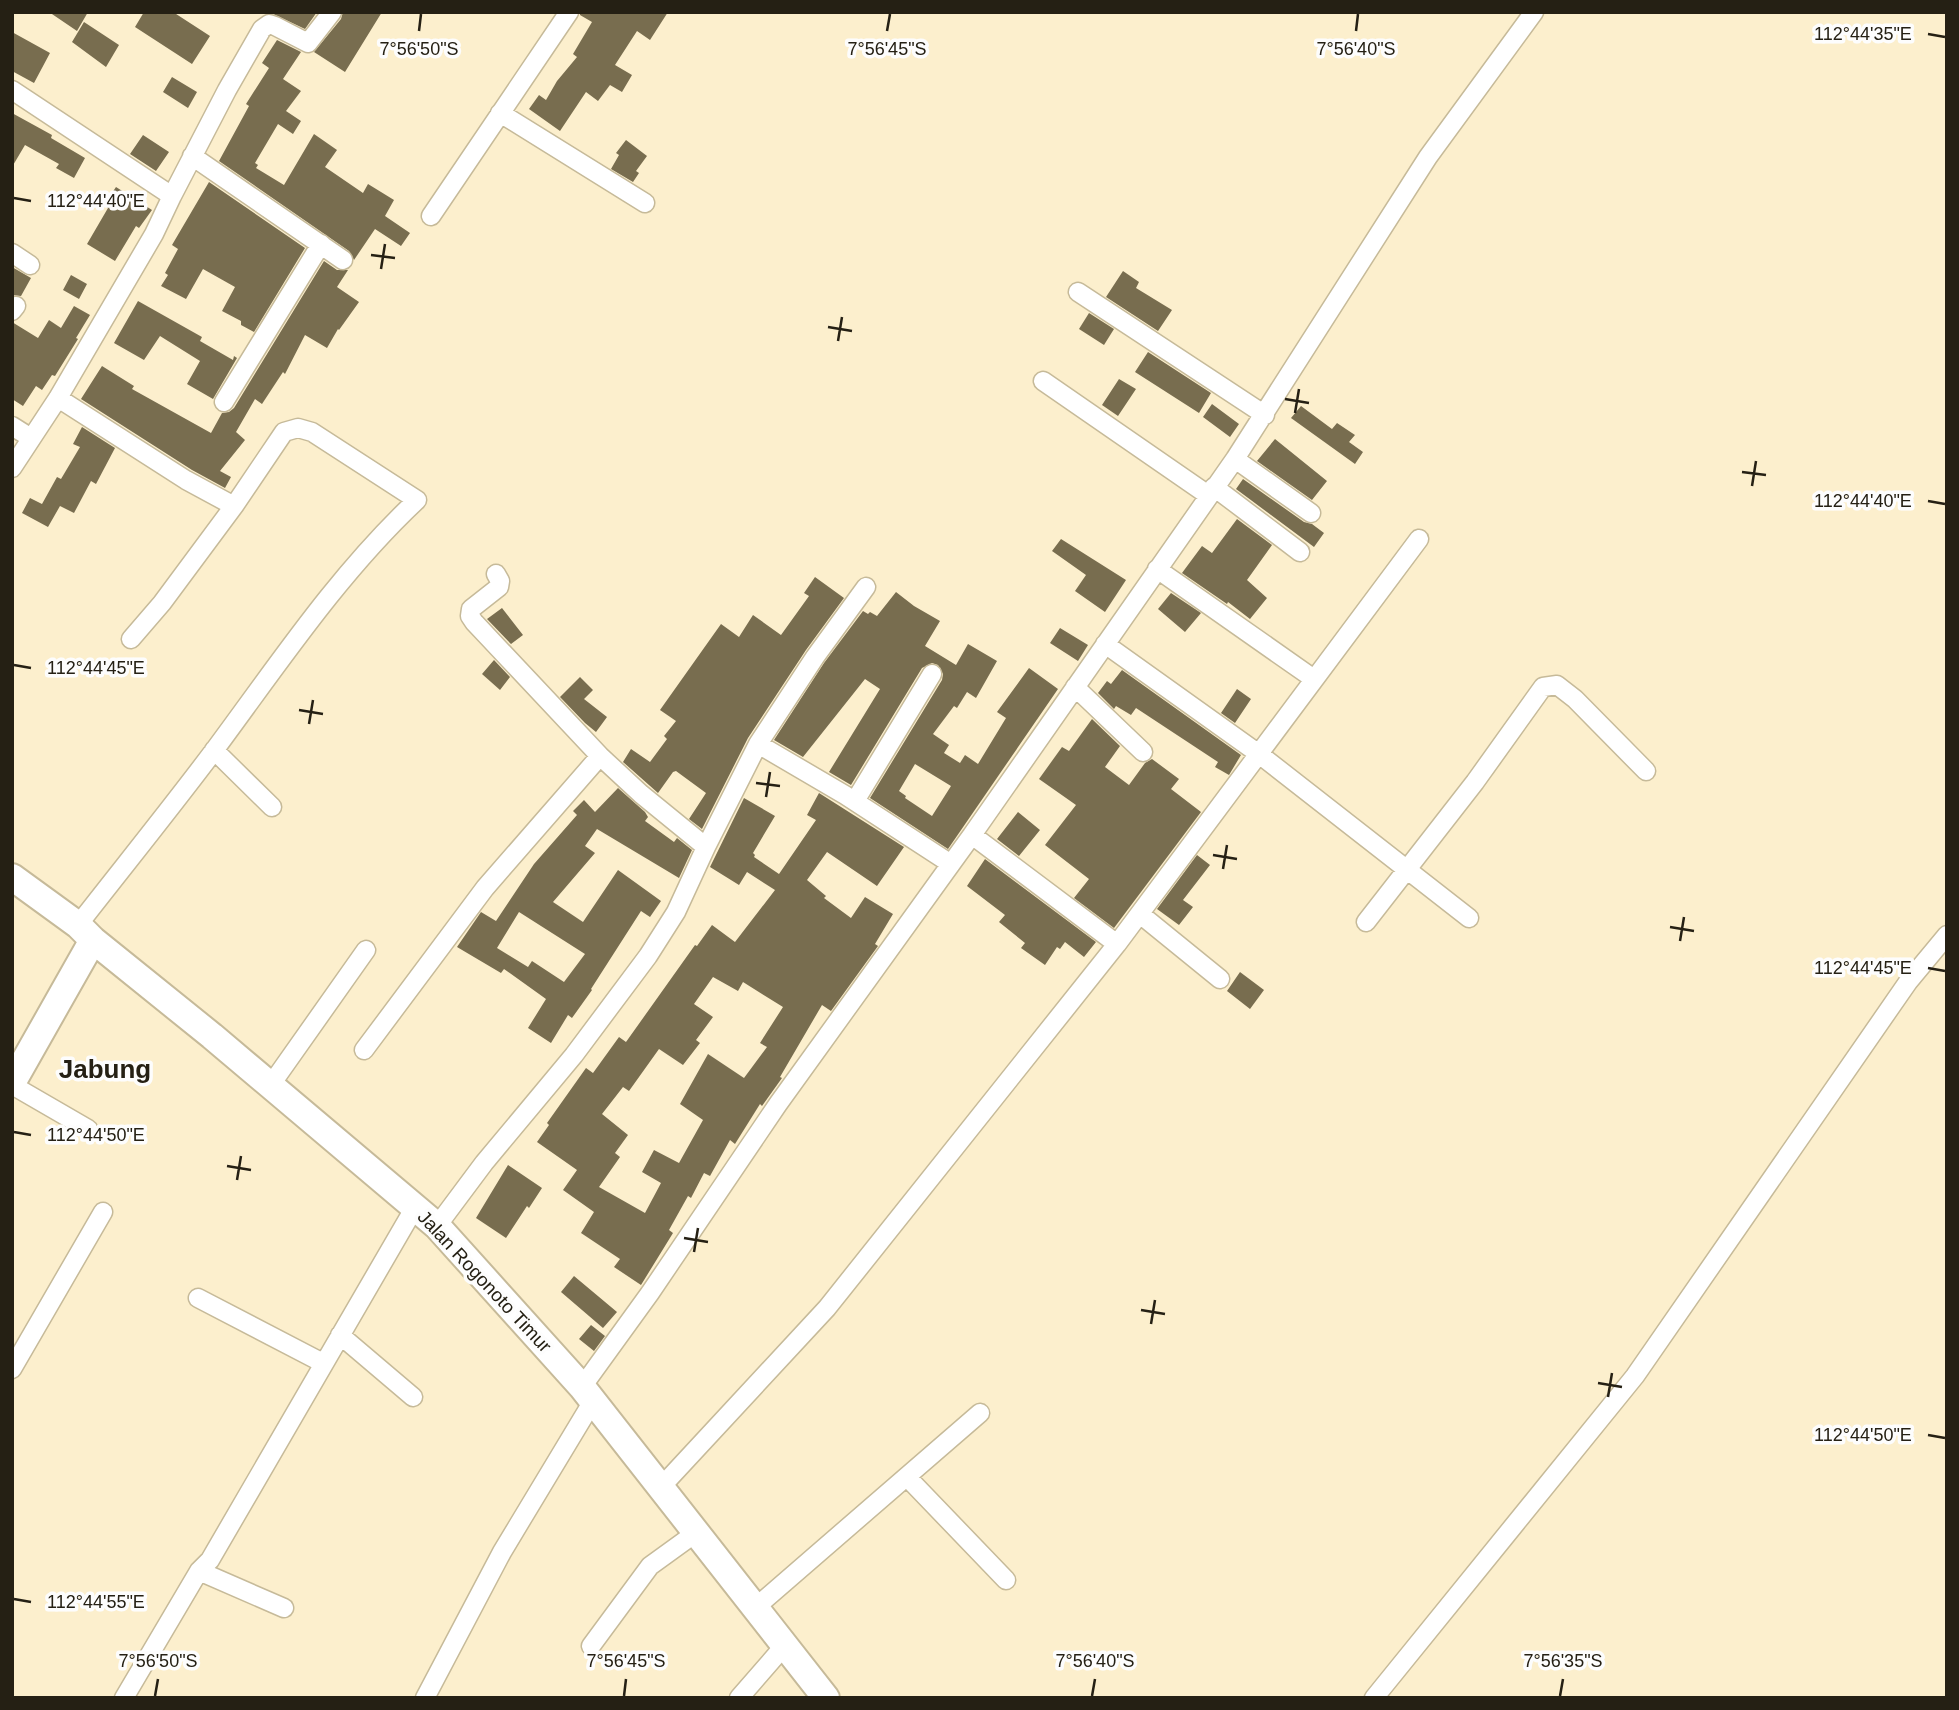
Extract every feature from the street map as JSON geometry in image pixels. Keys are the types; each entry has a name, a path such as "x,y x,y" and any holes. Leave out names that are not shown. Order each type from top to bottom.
{"street":[{"path":"12,468 58,398 154,234 192,156 262,29 269,24 308,43 332,12"},
{"path":"431,216 569,12"},
{"path":"425,1698 588,1394 778,1104 972,835 1235,459 1427,158 1534,12"},
{"path":"12,90 172,196"},
{"path":"500,113 645,203"},
{"path":"192,156 344,260"},
{"path":"224,402 321,244"},
{"path":"12,253 30,265"},
{"path":"1078,292 1265,415"},
{"path":"1043,381 1300,552"},
{"path":"58,398 186,480 234,506"},
{"path":"12,426 31,438"},
{"path":"88,1129 12,1084 85,932 290,646 364,554 417,500 312,432 298,428 284,432 234,506 162,603 131,639"},
{"path":"1235,459 1311,513"},
{"path":"662,1486 827,1308 1117,944 1419,539"},
{"path":"1157,569 1314,680"},
{"path":"496,574 500,581 499,587 471,608 470,616 600,756 641,794 706,847"},
{"path":"437,1226 484,1163 574,1055 648,956 676,912 758,744 799,679 866,587"},
{"path":"1105,644 1259,754 1469,918"},
{"path":"855,801 932,674"},
{"path":"1366,922 1475,782 1543,687 1557,685 1575,699 1646,771"},
{"path":"1075,687 1143,752"},
{"path":"758,744 855,801 951,864"},
{"path":"214,750 272,807"},
{"path":"364,1050 485,888 600,756"},
{"path":"972,835 1117,944"},
{"name":"Jalan Rogonoto Timur","path":"12,877 85,932 437,1226 588,1394 826,1698"},
{"path":"1140,914 1220,979"},
{"path":"1374,1698 1634,1376 1908,982 1947,935"},
{"path":"270,1086 366,950"},
{"path":"124,1698 199,1571 211,1560 415,1207"},
{"path":"12,1369 18,1344 103,1212"},
{"path":"198,1298 323,1363"},
{"path":"340,1335 413,1397"},
{"path":"756,1607 980,1413"},
{"path":"907,1478 1006,1580"},
{"path":"591,1646 650,1566 697,1532"},
{"path":"199,1571 284,1608"},
{"path":"739,1698 785,1645"}],"building":[{"path":"49,12 88,12 77,31"},
{"path":"144,12 173,12 210,36 192,64 135,27"},
{"path":"269,12 317,12 305,29"},
{"path":"343,12 382,12 345,72 314,52 341,19"},
{"path":"580,12 668,12 650,40 637,31 615,65 632,75 622,92 610,85 598,101 586,92 560,131 529,109 539,95 546,100 557,81 577,57 573,54 592,22 580,15"},
{"path":"84,22 119,45 106,67 72,42"},
{"path":"12,32 50,53 34,83 12,71"},
{"path":"277,40 301,52 283,79 301,91 286,111 301,121 293,134 278,124 255,163 258,165 256,168 284,185 314,134 337,150 325,167 363,193 368,184 394,200 385,216 410,233 401,246 375,229 354,260 349,251 219,161 249,106 246,104 269,68 262,63"},
{"path":"172,77 197,92 188,108 163,92"},
{"path":"12,113 52,135 51,138 85,158 74,178 56,168 59,164 25,145 12,167"},
{"path":"143,135 169,152 156,171 130,154"},
{"path":"626,140 647,156 636,171 639,173 633,182 611,169 619,155 616,153"},
{"path":"209,182 305,248 254,332 222,311 235,287 203,269 186,299 161,286 178,249 172,245"},
{"path":"116,187 152,210 139,228 136,226 115,261 87,244 108,208 104,205"},
{"path":"324,261 337,270 348,270 337,287 359,302 327,348 305,335 285,374 283,372 262,404 255,399 236,432 245,440 220,471 231,477 225,488 81,399 102,366 134,386 132,389 211,433 222,413 234,408"},
{"path":"12,267 31,278 21,296 12,295"},
{"path":"1123,271 1139,282 1136,288 1172,310 1158,331 1106,297"},
{"path":"71,275 87,284 79,299 63,290"},
{"path":"138,301 202,337 200,341 233,360 234,356 237,358 213,399 187,384 200,361 160,336 144,360 114,343"},
{"path":"74,306 90,315 76,338 78,339 55,376 52,375 42,390 36,386 23,406 12,399 12,322 38,338 49,320 61,328"},
{"path":"1089,313 1114,329 1104,345 1079,329"},
{"path":"1148,352 1211,393 1199,413 1135,372"},
{"path":"1119,379 1136,389 1118,416 1102,405"},
{"path":"1212,404 1239,424 1230,437 1203,417"},
{"path":"1301,406 1332,429 1337,423 1355,435 1349,442 1363,452 1355,464 1291,418"},
{"path":"82,427 115,448 96,484 91,481 74,513 60,506 48,527 22,513 30,498 42,504 57,477 61,479 80,447 73,444"},
{"path":"1275,439 1327,481 1312,500 1257,461"},
{"path":"1243,479 1324,533 1314,547 1236,489"},
{"path":"1237,519 1272,545 1247,580 1267,598 1250,619 1182,573 1202,546 1212,553"},
{"path":"1061,539 1126,580 1105,612 1075,591 1086,575 1052,551"},
{"path":"815,577 844,598 748,738 702,829 689,819 706,793 676,771 658,793 623,762 631,749 650,762 667,739 664,736 676,721 660,710 721,624 739,637 753,615 781,635 809,596 804,593"},
{"path":"896,592 940,621 925,646 956,665 968,644 997,661 976,698 967,692 957,708 954,706 933,734 949,745 944,753 960,763 965,755 978,764 1006,718 997,712 1029,668 1058,689 948,849 870,798 942,680 943,674 938,665 932,663 922,668 851,785 829,772 880,689 865,679 803,757 774,740 824,663 863,611 877,616","holes":["915,764 951,786 932,816 899,791"]},
{"path":"1171,593 1201,613 1185,632 1158,609"},
{"path":"502,608 523,635 511,644 487,619"},
{"path":"1060,628 1088,645 1078,661 1050,643"},
{"path":"494,660 510,677 500,690 482,674"},
{"path":"1122,670 1241,755 1229,775 1215,767 1218,762 1136,708 1131,715 1116,706 1114,709 1098,693 1107,681 1111,684"},
{"path":"580,677 593,690 584,699 607,717 596,732 560,697"},
{"path":"1237,689 1251,699 1235,723 1221,713"},
{"path":"1092,719 1120,746 1105,767 1129,785 1145,763 1152,759 1179,779 1171,789 1201,812 1114,928 1074,898 1089,879 1045,845 1076,805 1039,779 1062,747 1069,751"},
{"path":"618,788 645,812 648,817 645,821 674,842 677,838 692,850 679,878 597,829 585,846 595,853 553,902 583,922 618,870 661,901 650,917 641,911 592,990 572,1018 568,1015 551,1043 528,1028 546,999 504,969 501,973 457,947 481,912 496,921 534,864 577,815 573,811 584,800 595,812","holes":["519,912 585,954 564,982 532,961 528,967 497,948"]},
{"path":"819,793 904,847 877,886 827,852 807,880 826,896 824,898 851,918 865,897 893,914 875,944 878,946 831,1011 822,1005 780,1077 782,1078 762,1106 760,1104 735,1144 730,1140 710,1176 704,1173 691,1198 688,1196 669,1230 673,1233 641,1285 614,1267 620,1259 581,1233 594,1212 563,1190 577,1170 537,1142 549,1125 547,1123 586,1068 593,1073 619,1037 626,1042 712,925 735,942 775,890 747,872 739,885 710,867 744,798 775,816 753,853 754,857 779,874 816,820 807,815","holes":["713,977 738,991 743,982 783,1007 760,1043 767,1047 744,1078 708,1054 680,1104 703,1120 679,1163 654,1150 642,1172 661,1183 645,1213 599,1187 620,1157 615,1153 628,1135 602,1114 623,1087 629,1091 659,1049 683,1065 700,1043 696,1040 713,1017 694,1004"]},
{"path":"1018,812 1040,830 1019,856 997,839"},
{"path":"1197,855 1210,865 1183,900 1193,907 1179,925 1157,909"},
{"path":"985,859 1096,942 1084,957 1065,942 1060,949 1057,947 1045,965 1021,948 1025,943 999,922 1005,915 967,886"},
{"path":"1240,972 1264,990 1250,1009 1227,991"},
{"path":"508,1165 542,1188 506,1238 476,1218"},
{"path":"574,1276 617,1312 603,1328 561,1292"},
{"path":"591,1325 605,1336 594,1351 579,1339"}],"district":[{"name":"Jabung","path":"105,1069"}]}
